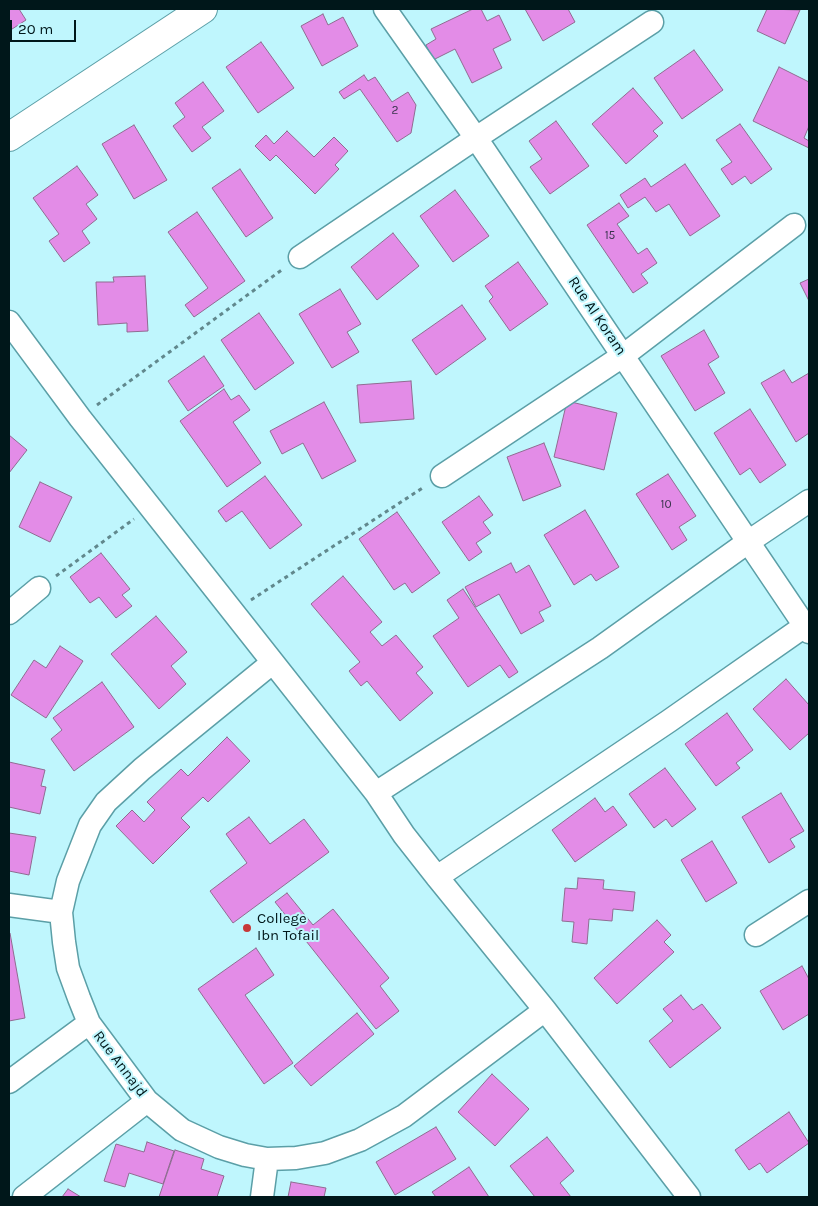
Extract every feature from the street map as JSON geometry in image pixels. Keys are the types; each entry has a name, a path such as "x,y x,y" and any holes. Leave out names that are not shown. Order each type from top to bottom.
{"street":[{"path":"9,138 203,9"},
{"name":"Rue Al Koram","path":"385,9 476,138 624,355 748,542 808,627"},
{"path":"300,257 652,22"},
{"path":"442,476 624,355 794,225"},
{"path":"9,322 80,418 376,793 404,835 545,1010 689,1197"},
{"path":"376,793 600,648 748,542 809,501"},
{"path":"9,613 40,588"},
{"path":"437,877 808,627"},
{"name":"Rue Annajd","path":"272,663 142,769 106,802 90,825 68,881 61,912 68,968 89,1023 147,1101 182,1130 218,1147 245,1155 268,1159 296,1158 325,1153 360,1140 404,1116 545,1010"},
{"path":"756,935 809,901"},
{"path":"9,905 61,912"},
{"path":"9,1082 89,1023"},
{"path":"24,1197 147,1101"},
{"path":"262,1197 268,1159"}],"path":[{"path":"80,418 300,257"},
{"path":"232,612 442,476"},
{"path":"40,588 150,507"}],"building":[{"path":"9,9 19,9 26,20 9,31"},
{"path":"473,9 481,9 487,21 499,15 511,40 493,49 502,68 472,83 455,49 433,60 426,45 436,39 431,29"},
{"path":"525,9 568,9 575,22 543,41"},
{"path":"767,9 800,10 785,44 757,31"},
{"path":"323,14 328,25 343,17 358,46 322,66 301,26"},
{"path":"261,42 294,88 258,113 226,67"},
{"path":"694,50 723,90 682,119 654,78"},
{"path":"779,67 809,82 809,126 804,138 809,141 809,148 753,121"},
{"path":"364,75 368,81 375,77 392,102 408,92 416,105 411,133 397,142 360,89 344,99 339,92"},
{"path":"203,82 224,111 202,127 211,138 192,152 173,126 185,117 175,103"},
{"path":"633,88 663,123 653,131 658,136 626,164 592,124"},
{"path":"556,121 589,166 550,194 530,167 542,159 529,141"},
{"path":"740,124 772,169 751,184 745,176 732,185 721,169 732,162 716,140"},
{"path":"134,125 167,180 134,199 102,144"},
{"path":"287,131 314,157 334,137 348,151 335,165 339,169 315,194 276,155 270,161 255,146 266,135 274,144"},
{"path":"685,164 720,216 690,236 669,204 656,212 645,197 628,208 620,195 645,178 651,187"},
{"path":"77,166 98,195 86,204 97,219 82,231 90,243 64,262 49,241 59,234 33,198"},
{"path":"240,169 273,218 246,237 212,188"},
{"path":"455,190 489,236 453,262 420,216"},
{"path":"619,203 629,216 617,224 638,254 647,248 657,263 641,274 648,283 633,293 587,225"},
{"path":"197,212 245,281 194,317 185,305 208,288 168,232"},
{"path":"393,233 419,266 377,300 351,267"},
{"path":"518,262 548,304 510,331 489,301 493,297 485,286"},
{"path":"145,276 148,331 127,332 127,323 98,325 96,282 114,282 113,277"},
{"path":"809,279 809,301 800,283"},
{"path":"340,289 361,324 347,332 359,352 332,368 299,314"},
{"path":"462,305 486,339 436,375 412,340"},
{"path":"259,313 294,363 255,390 221,340"},
{"path":"704,330 719,357 708,364 725,393 695,411 661,356"},
{"path":"204,356 224,386 188,411 168,381"},
{"path":"784,370 792,383 809,373 809,433 796,442 761,383"},
{"path":"411,381 414,419 360,423 357,385"},
{"path":"224,389 231,400 239,395 250,410 233,422 261,463 227,487 180,421"},
{"path":"567,401 617,413 604,470 554,457"},
{"path":"324,402 356,461 322,479 303,443 282,454 270,431"},
{"path":"750,409 786,465 760,483 750,468 740,475 714,433"},
{"path":"9,435 27,450 9,473"},
{"path":"544,443 561,486 523,501 507,457"},
{"path":"668,474 696,516 679,527 687,540 672,550 636,494"},
{"path":"265,476 302,525 270,549 242,511 226,522 218,511"},
{"path":"40,482 72,497 50,542 19,527"},
{"path":"479,496 493,515 483,522 491,533 476,543 482,552 469,561 442,522"},
{"path":"585,510 619,567 596,581 591,574 574,585 544,535"},
{"path":"397,512 440,573 412,593 405,583 394,590 359,539"},
{"path":"101,553 130,589 122,595 132,606 116,618 99,597 90,603 70,577"},
{"path":"511,563 516,573 529,565 551,606 539,612 544,621 521,634 499,594 476,607 465,587"},
{"path":"343,576 382,622 370,632 382,646 396,635 423,667 416,673 433,693 400,721 367,681 361,686 349,671 360,662 311,604"},
{"path":"463,589 518,672 509,678 500,665 468,687 433,636 459,618 447,600"},
{"path":"156,616 187,652 171,666 186,684 159,709 111,654"},
{"path":"60,646 83,661 46,718 11,695 34,660 46,668"},
{"path":"786,679 809,705 809,733 790,750 753,709"},
{"path":"102,682 134,727 74,771 51,739 62,730 53,718"},
{"path":"727,713 753,750 736,763 740,768 716,786 685,744"},
{"path":"227,737 250,761 208,802 203,797 181,818 190,827 153,864 116,826 132,810 144,822 155,810 147,802 181,769 188,776"},
{"path":"9,762 45,770 41,786 46,787 40,814 9,807"},
{"path":"665,768 696,809 672,827 666,819 654,828 629,794"},
{"path":"781,793 804,831 790,839 795,847 769,863 742,817"},
{"path":"595,798 605,812 613,806 627,825 575,862 552,830"},
{"path":"249,817 270,844 304,819 329,852 233,923 210,891 247,863 226,834"},
{"path":"9,833 36,837 29,875 9,871"},
{"path":"712,841 737,883 706,902 681,860"},
{"path":"578,878 604,880 603,889 635,892 633,911 613,909 612,921 589,919 587,944 572,942 574,922 562,921 565,888 577,889"},
{"path":"287,893 313,925 333,909 389,978 380,986 399,1011 376,1029 275,902"},
{"path":"657,920 671,935 664,942 674,952 617,1004 594,978"},
{"path":"9,933 25,1018 9,1021"},
{"path":"256,948 274,975 245,995 293,1063 264,1084 198,989"},
{"path":"802,966 809,979 809,1014 783,1030 760,991"},
{"path":"681,995 693,1010 702,1004 721,1028 670,1068 649,1041 673,1021 663,1009"},
{"path":"357,1013 374,1034 311,1086 294,1066"},
{"path":"492,1074 529,1109 495,1146 458,1112"},
{"path":"789,1112 809,1143 767,1173 760,1163 749,1170 735,1150"},
{"path":"436,1127 456,1159 395,1195 376,1162"},
{"path":"547,1137 574,1171 560,1183 571,1197 535,1197 510,1166"},
{"path":"147,1142 174,1151 163,1184 129,1173 125,1187 104,1181 116,1144 144,1152"},
{"path":"175,1150 204,1159 201,1169 224,1176 217,1197 159,1197"},
{"path":"469,1167 489,1197 436,1197 432,1192"},
{"path":"291,1182 326,1188 324,1197 288,1197"},
{"path":"68,1189 81,1197 62,1197"}],"place":[{"name":"College Ibn Tofail","path":"247,928"}]}
